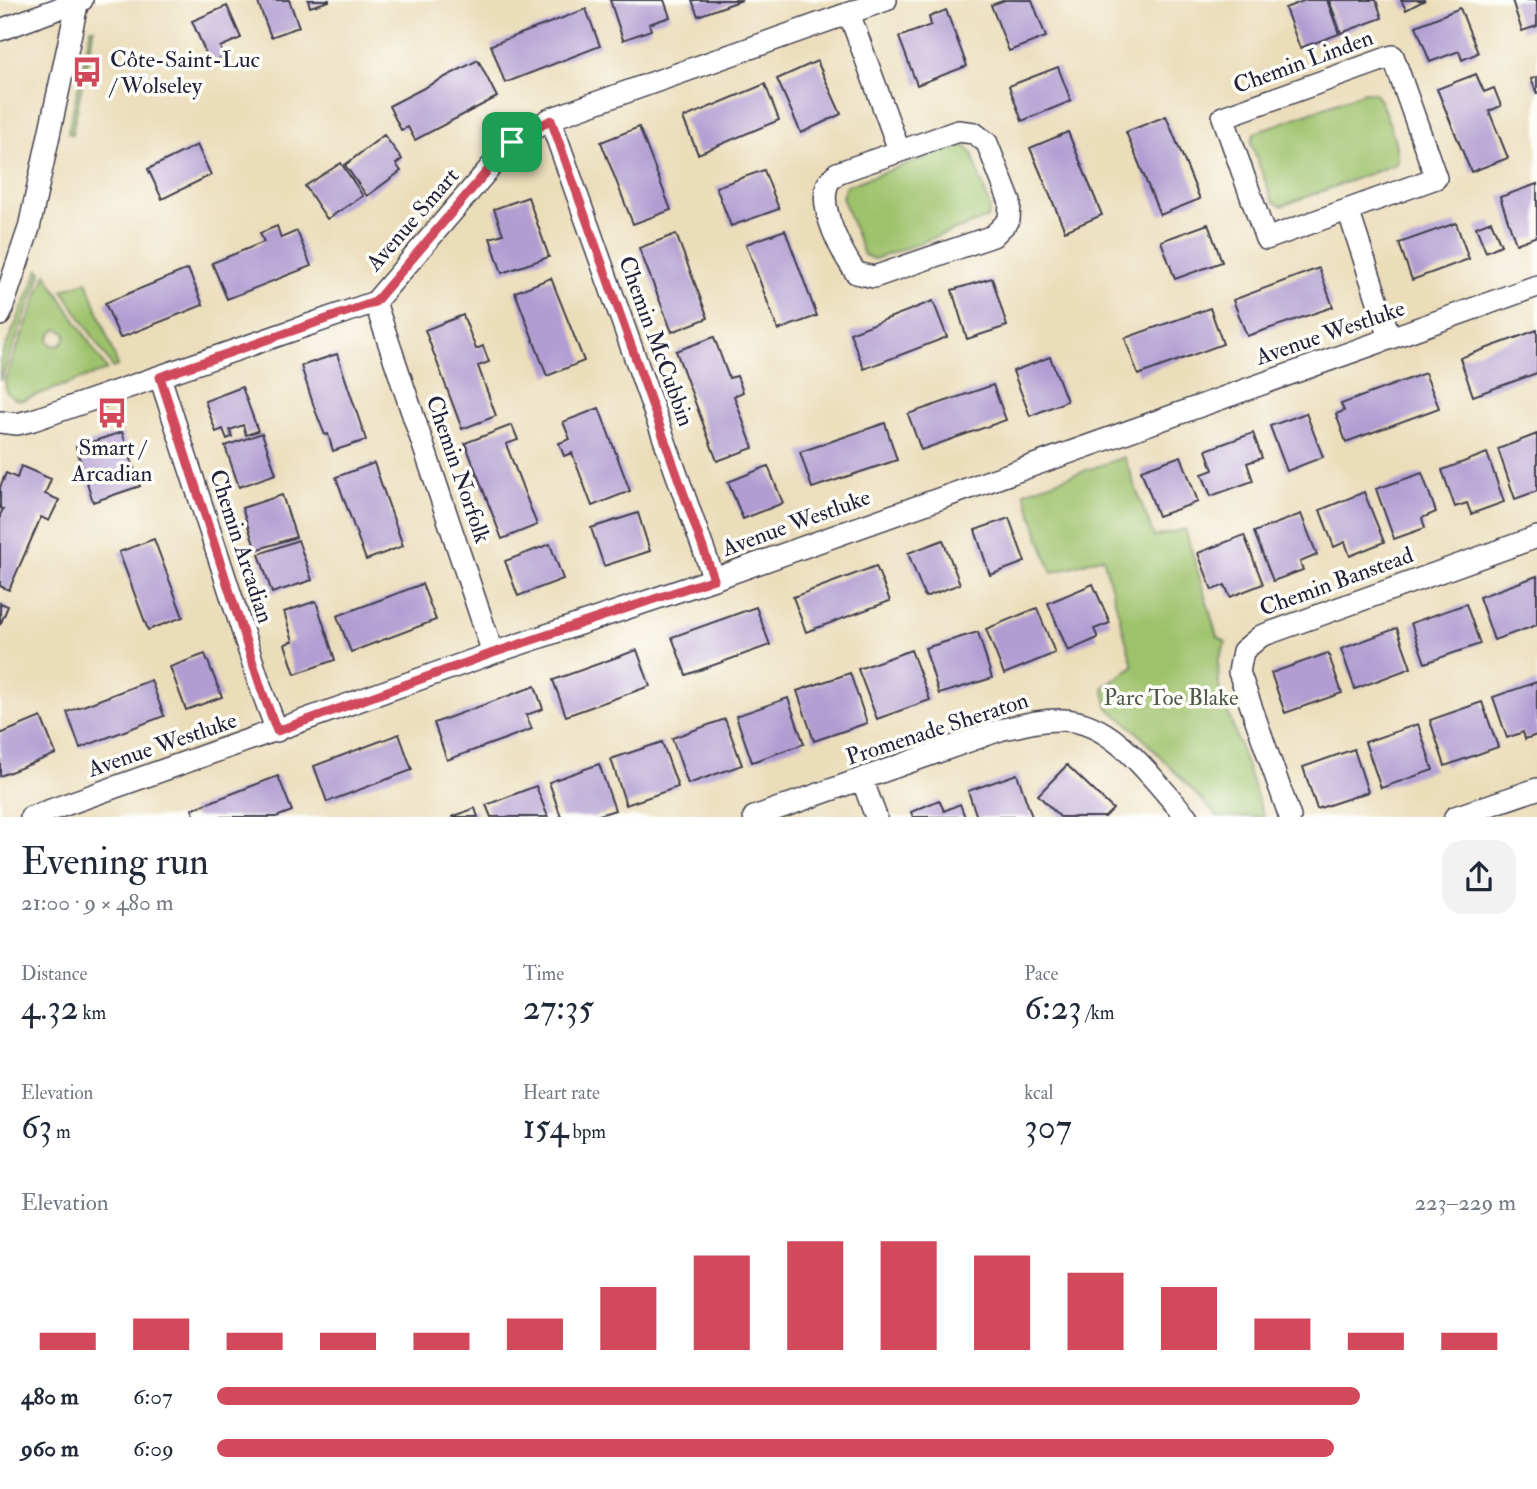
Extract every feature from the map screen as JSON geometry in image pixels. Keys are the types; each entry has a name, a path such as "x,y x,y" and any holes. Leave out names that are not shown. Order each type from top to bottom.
{"street":[{"name":"Avenue Smart","path":"0,422 17,424 375,302 512,142 551,120 886,0"},
{"path":"0,30 79,1"},
{"path":"0,315 29,228 79,1"},
{"path":"849,13 899,150"},
{"name":"Chemin Linden","path":"1393,56 1437,178 1348,210 1266,239 1223,117 1393,56"},
{"name":"Chemin McCubbin","path":"551,120 714,579"},
{"path":"958,131 974,133 987,143 1010,202 1009,220 993,236 874,277 856,273 844,256 825,206 827,184 837,173 899,150 958,131"},
{"path":"1348,210 1390,338"},
{"name":"Avenue Westluke","path":"31,817 493,653 714,579 1537,286"},
{"name":"Chemin Norfolk","path":"375,302 493,653"},
{"name":"Chemin Arcadian","path":"160,377 277,731"},
{"name":"Chemin Banstead","path":"1290,817 1239,672 1243,651 1261,636 1537,537"},
{"name":"Promenade Sheraton","path":"754,817 1000,730 1034,722 1065,720 1091,726 1110,737 1125,749 1187,817"},
{"path":"862,779 876,817"},
{"path":"1455,817 1537,789"}],"green space":[{"path":"91,28 94,28 72,134 68,133"},
{"path":"1365,92 1373,92 1386,115 1394,139 1396,164 1282,206 1273,202 1251,143 1254,133"},
{"path":"964,145 972,153 990,208 988,218 878,258 864,255 842,197 846,186"},
{"path":"39,269 42,272 0,381 0,360"},
{"path":"46,274 107,370 23,400 15,399 6,392 5,379","holes":["58,329 65,333 66,338 60,345 53,346 48,340 53,331"]},
{"path":"87,281 118,366 113,368 63,290"},
{"name":"Parc Toe Blake","path":"1124,457 1154,537 1185,529 1217,636 1226,642 1218,661 1219,686 1264,817 1218,817 1133,728 1108,708 1103,688 1133,666 1103,557 1052,573 1024,492"}],"building":[{"path":"257,0 289,0 299,27 271,37"},
{"path":"308,0 329,0 329,1 310,7"},
{"path":"610,0 664,0 670,17 649,24 651,30 623,40"},
{"path":"692,0 742,0 698,16"},
{"path":"1005,0 1032,0 1046,37 1009,51 991,5"},
{"path":"1306,0 1327,0 1339,34 1300,48 1285,8"},
{"path":"1329,0 1376,0 1382,18 1341,33"},
{"path":"1401,0 1425,0 1406,10"},
{"path":"1512,0 1537,0 1537,26 1522,31"},
{"path":"227,6 241,38 220,47 224,57 210,63 192,21"},
{"path":"1460,8 1478,53 1462,60 1459,51 1430,62 1416,26"},
{"path":"586,9 600,46 505,83 491,45"},
{"path":"946,10 967,66 917,85 899,37 931,25 929,17"},
{"path":"478,60 497,97 415,140 408,127 401,130 389,106"},
{"path":"817,61 841,114 801,133 777,79"},
{"path":"1058,67 1071,101 1022,121 1009,86"},
{"path":"1476,74 1484,92 1494,88 1501,106 1489,111 1508,158 1471,172 1437,89"},
{"path":"1537,77 1537,94 1531,79"},
{"path":"765,84 779,120 698,154 683,118"},
{"path":"1166,116 1200,199 1160,215 1126,132"},
{"path":"639,127 671,210 633,224 601,142"},
{"path":"1068,132 1102,215 1065,231 1030,148"},
{"path":"384,135 402,159 396,164 401,171 367,196 345,165"},
{"path":"197,145 211,175 162,199 148,169"},
{"path":"341,163 363,196 327,219 305,186"},
{"path":"764,170 779,209 731,226 716,187"},
{"path":"1537,184 1537,236 1516,244 1500,197"},
{"path":"528,197 549,257 502,273 490,238 503,234 494,209"},
{"path":"1491,221 1501,245 1486,252 1476,227"},
{"path":"1456,223 1469,259 1412,280 1399,243"},
{"path":"1208,224 1222,262 1175,279 1161,241"},
{"path":"277,226 281,238 297,231 311,266 227,299 212,263 264,242 260,233"},
{"path":"785,230 817,316 778,330 746,244"},
{"path":"676,234 708,318 672,332 639,248"},
{"path":"1319,268 1333,307 1247,336 1233,300"},
{"path":"188,269 203,305 120,338 105,303"},
{"path":"551,278 584,361 547,376 515,292"},
{"path":"992,278 1007,326 967,339 952,290"},
{"path":"933,301 947,337 864,369 850,333"},
{"path":"1210,308 1223,344 1138,375 1125,338"},
{"path":"463,315 476,349 483,346 489,362 478,366 496,416 462,429 425,330"},
{"path":"1537,330 1537,373 1473,396 1460,358"},
{"path":"714,337 729,378 737,376 743,392 734,396 753,448 717,461 676,351"},
{"path":"337,354 366,440 333,451 328,434 325,435 315,410 301,366"},
{"path":"1050,357 1067,401 1030,416 1013,371"},
{"path":"1425,373 1439,408 1346,442 1336,414 1344,411 1341,404"},
{"path":"993,385 1006,420 921,450 908,414"},
{"path":"242,387 258,431 246,435 243,425 230,430 232,437 227,439 223,429 216,432 205,401"},
{"path":"599,408 630,491 592,506 572,453 564,456 559,443 570,439 563,422"},
{"path":"1306,413 1323,457 1287,471 1270,426"},
{"path":"885,423 897,460 812,488 800,452"},
{"path":"512,425 518,440 506,444 537,525 502,539 465,443"},
{"path":"122,432 140,486 93,502 76,447"},
{"path":"262,433 276,474 239,487 225,446"},
{"path":"1253,433 1262,458 1247,463 1253,481 1211,496 1202,474 1213,470 1206,450"},
{"path":"1537,434 1537,491 1515,499 1498,449"},
{"path":"1487,453 1504,502 1471,514 1467,503 1455,507 1442,470"},
{"path":"1181,456 1198,502 1158,516 1141,470"},
{"path":"374,463 403,546 366,560 336,477"},
{"path":"21,466 51,479 45,494 59,500 49,521 41,517 9,590 0,586 0,515 3,509 0,508 0,487 6,473 17,478"},
{"path":"768,466 783,503 743,519 728,482"},
{"path":"1422,473 1436,512 1422,518 1425,528 1394,539 1376,489"},
{"path":"1364,492 1384,542 1350,556 1345,542 1334,547 1320,510"},
{"path":"282,495 296,537 256,550 242,508"},
{"path":"638,513 650,551 604,566 591,528"},
{"path":"1301,514 1317,555 1300,562 1303,570 1273,581 1254,532"},
{"path":"1009,518 1025,562 990,575 975,530"},
{"path":"1244,535 1263,584 1230,597 1225,585 1212,590 1198,553"},
{"path":"154,539 183,617 148,630 119,552"},
{"path":"298,540 312,580 272,593 259,554"},
{"path":"943,540 960,584 925,597 908,553"},
{"path":"550,544 563,579 518,596 505,561"},
{"path":"876,566 890,601 806,632 793,597"},
{"path":"1537,576 1537,625 1494,640 1479,597"},
{"path":"422,584 436,620 351,652 337,616"},
{"path":"1093,584 1110,623 1094,629 1098,638 1068,651 1048,603"},
{"path":"316,601 335,660 295,674 285,644 293,641 284,612"},
{"path":"0,603 8,606 0,625"},
{"path":"1466,604 1480,644 1425,663 1411,623"},
{"path":"756,607 770,645 686,675 672,637"},
{"path":"1037,608 1055,653 1004,674 986,629"},
{"path":"1397,628 1411,668 1355,689 1341,649"},
{"path":"978,632 992,678 939,694 925,648"},
{"path":"637,650 650,686 566,716 553,680"},
{"path":"911,650 930,700 877,719 858,669"},
{"path":"1328,653 1342,693 1285,713 1271,673"},
{"path":"205,654 222,697 186,710 170,667"},
{"path":"850,673 867,723 814,741 797,691"},
{"path":"151,680 164,716 80,748 67,712"},
{"path":"1537,682 1537,735 1525,739 1523,732 1507,738 1493,697"},
{"path":"535,686 543,709 526,715 532,729 447,760 434,723"},
{"path":"788,698 804,744 752,762 736,716"},
{"path":"1482,702 1498,747 1445,766 1430,720"},
{"path":"41,717 56,754 0,776 0,734"},
{"path":"725,719 742,765 688,784 672,738"},
{"path":"1418,724 1433,770 1381,788 1365,742"},
{"path":"399,734 412,770 327,802 314,766"},
{"path":"662,742 678,787 626,805 611,759"},
{"path":"1354,749 1368,792 1317,809 1303,767"},
{"path":"599,764 615,810 593,817 561,817 549,782"},
{"path":"1067,765 1113,809 1105,817 1060,817 1038,795"},
{"path":"1017,774 1032,817 977,817 968,791"},
{"path":"278,776 292,811 276,817 195,817 192,809"},
{"path":"536,786 548,817 491,817 486,805"},
{"path":"939,800 944,811 960,804 965,817 913,817 911,812"},
{"path":"475,808 478,817 452,817"}],"place":[{"name":"Côte-Saint-Luc / Wolseley","path":"87,72"},
{"name":"Smart / Arcadian","path":"112,413"}],"route":[{"path":"551,120 714,579 493,653 277,731 160,377 375,302 512,142 551,120"}]}
